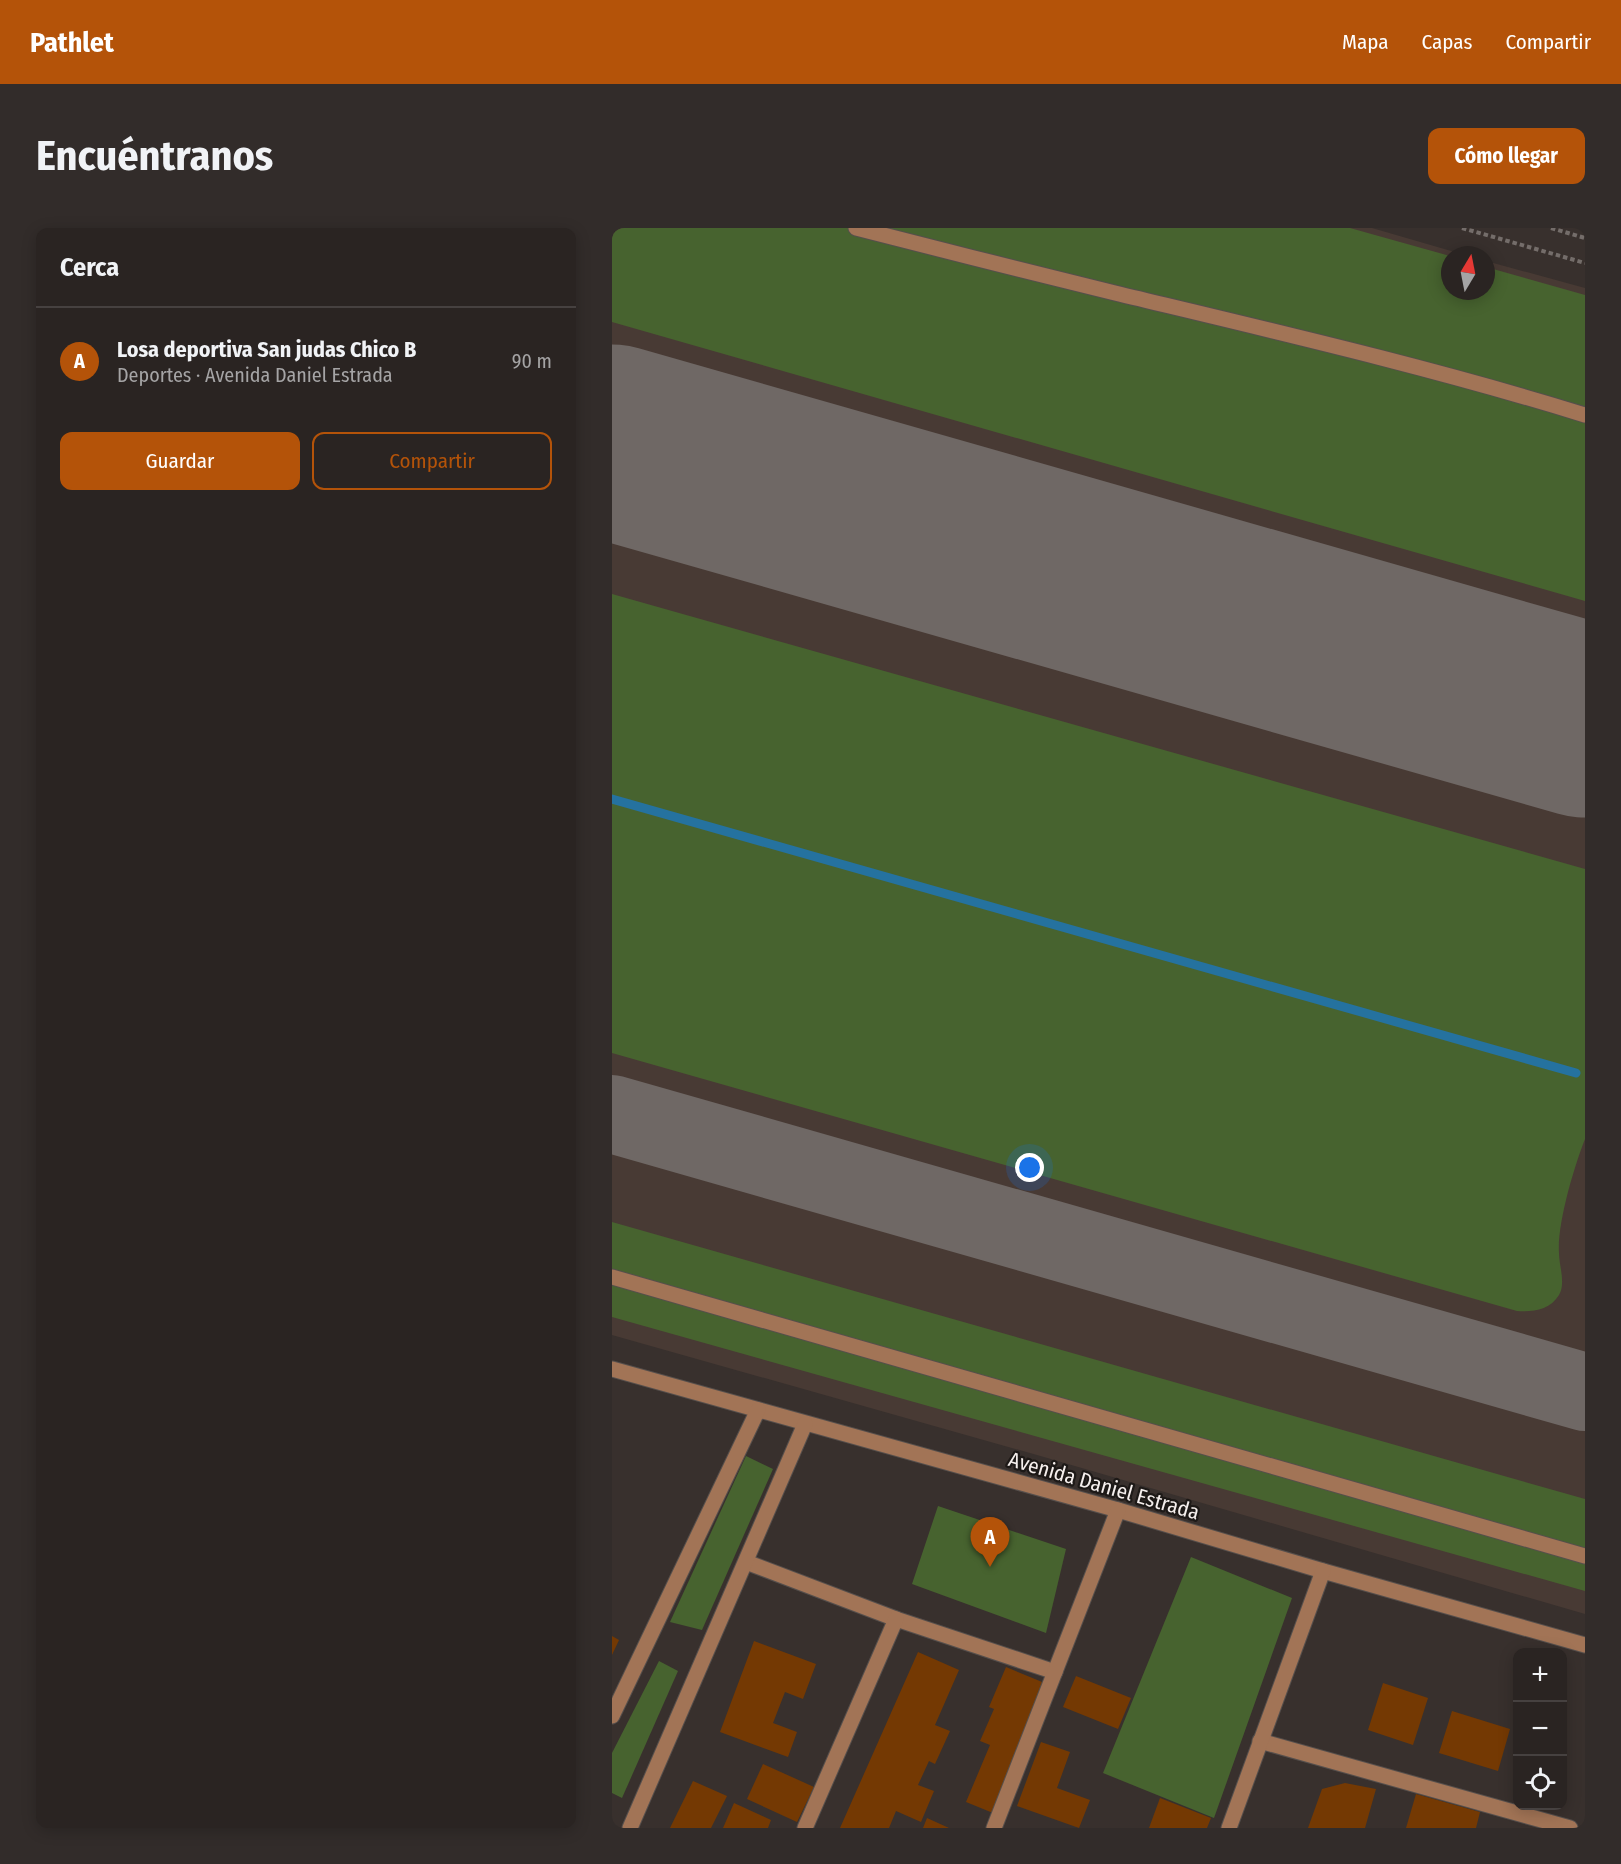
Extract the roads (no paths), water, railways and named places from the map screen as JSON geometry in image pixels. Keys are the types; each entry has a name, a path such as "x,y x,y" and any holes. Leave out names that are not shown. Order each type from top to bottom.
{"street":[{"path":"856,228 1342,347 1491,386 1585,415"},
{"path":"612,1277 1585,1556"},
{"name":"Avenida Daniel Estrada","path":"612,1369 1118,1510 1585,1645"},
{"path":"612,1716 758,1410"},
{"path":"630,1828 805,1424"},
{"path":"994,1828 1118,1510"},
{"path":"746,1562 896,1618 1055,1672"},
{"path":"1229,1828 1323,1571"},
{"path":"805,1828 896,1618"},
{"path":"1260,1742 1570,1828"}],"waterway":[{"path":"612,799 1576,1073"}],"place":[{"name":"Losa deportiva San judas Chico B","path":"990,1567"}]}
